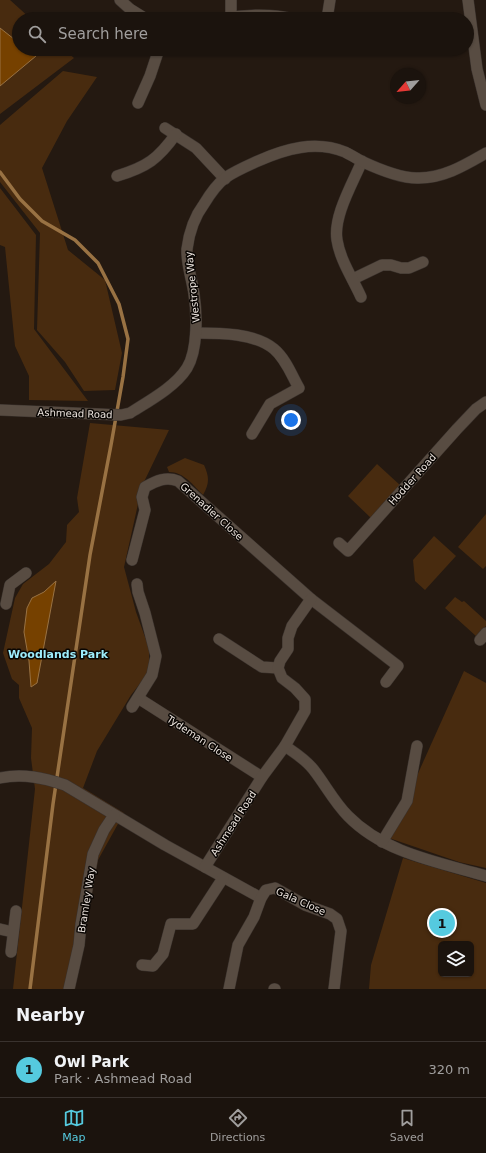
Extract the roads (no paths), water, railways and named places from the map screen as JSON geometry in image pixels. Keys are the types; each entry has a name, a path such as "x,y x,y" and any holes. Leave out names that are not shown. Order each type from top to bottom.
{"street":[{"path":"120,0 135,12"},
{"path":"231,0 231,12"},
{"path":"328,12 330,0"},
{"path":"468,0 468,12"},
{"path":"474,50 486,105"},
{"path":"138,103 157,56"},
{"path":"165,128 196,148 225,179"},
{"path":"117,176 136,170 151,162 165,149 176,134"},
{"name":"Westrope Way","path":"147,402 178,380 188,367 193,351 196,333 194,295 187,249 192,226 201,208 212,191 225,179 242,169 281,151 303,146 322,147 344,152 362,161 399,175 418,179 452,172 486,153"},
{"path":"361,297 343,258 337,240 337,226 342,208 362,161"},
{"path":"353,279 382,265 409,268 423,262"},
{"path":"196,333 221,333 260,340 274,349 286,364 299,388 270,404 252,434"},
{"name":"Ashmead Road","path":"0,410 116,415 130,413 147,402"},
{"name":"Hodder Road","path":"339,543 348,551 457,429 476,409 486,402"},
{"name":"Grenadier Close","path":"132,560 145,510 142,496 145,487 154,481 170,478 178,481 311,599 398,666 386,682"},
{"path":"6,604 5,583 26,573"},
{"name":"Tydeman Close","path":"137,584 156,656 152,675 135,703 262,778"},
{"path":"311,599 292,626 288,638 288,649 280,661 278,668 282,678 295,688 305,699 305,711 285,746 300,756 313,769 347,815 364,830 382,842 413,855 486,876"},
{"path":"219,639 262,667 278,668"},
{"name":"Ashmead Road","path":"0,778 29,776 56,782 85,796 114,815 205,867 262,778 285,746"},
{"path":"382,842 407,801 417,746"},
{"name":"Bramley Way","path":"69,989 79,946 81,924 93,854 104,830 114,815"},
{"name":"Gala Close","path":"205,867 261,898 266,890 275,888 305,905 330,914 338,920 341,931 334,989"},
{"path":"142,965 153,966 163,954 171,924 193,924 223,878"},
{"path":"229,989 238,945 254,917 261,898"},
{"path":"11,952 16,911"},
{"path":"0,929 13,932"}],"waterway":[{"path":"0,172 20,199 42,221 75,240 98,263 119,304 128,339 123,377 90,555 53,804 30,989"}],"place":[{"name":"Owl Park","path":"442,923"}],"district":[{"name":"Woodlands Park","path":"58,654"}]}
